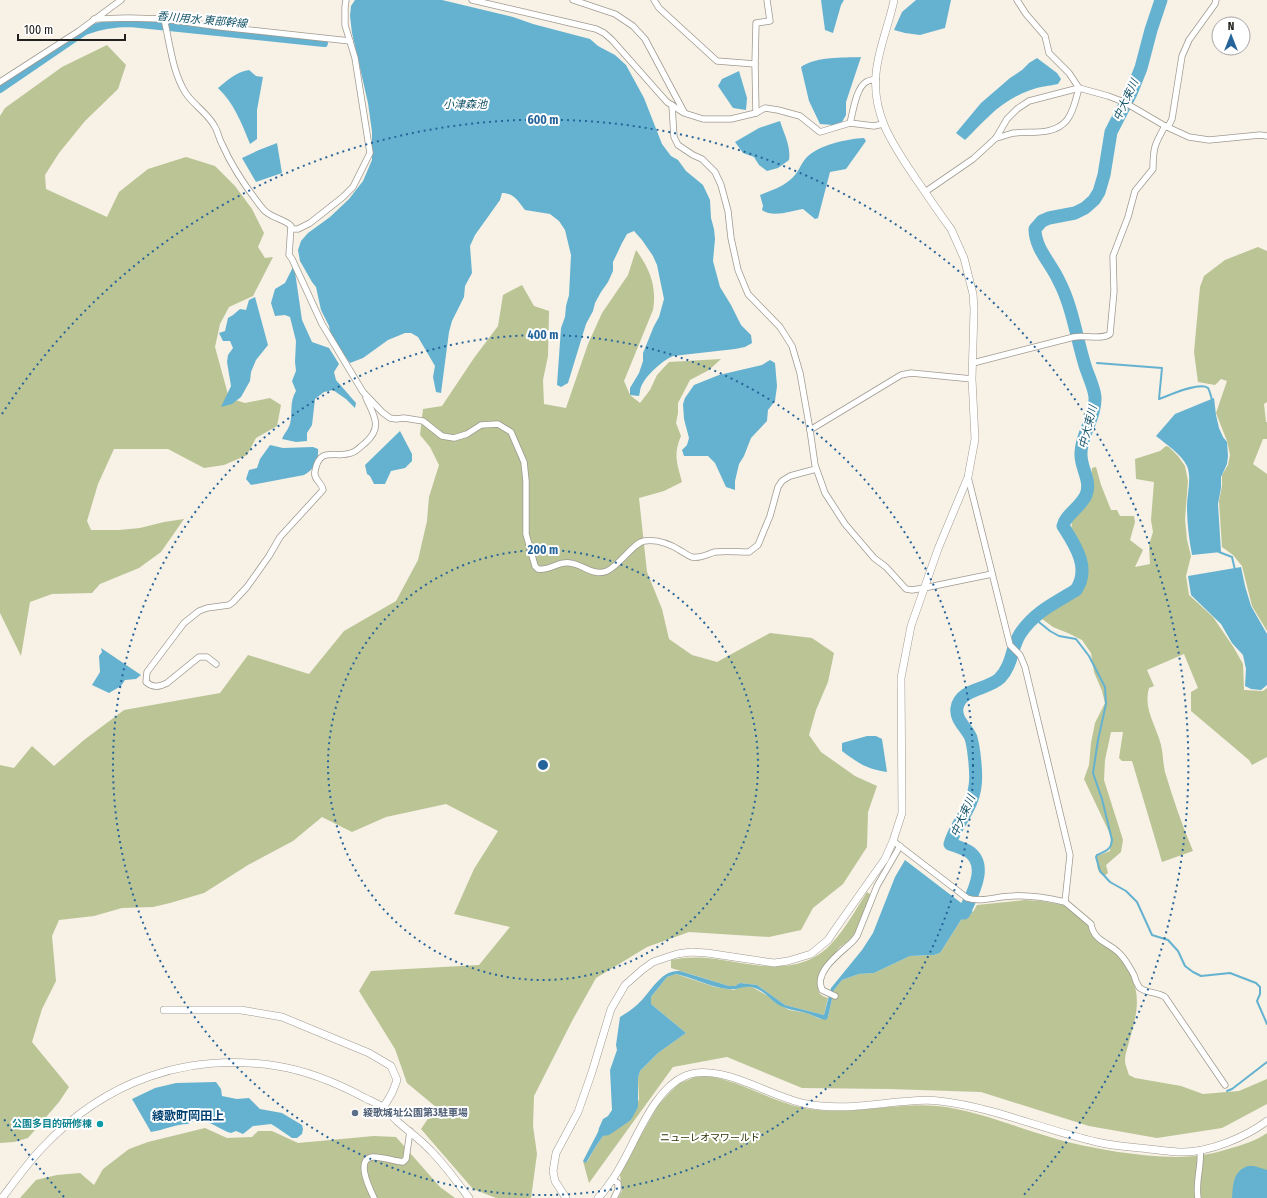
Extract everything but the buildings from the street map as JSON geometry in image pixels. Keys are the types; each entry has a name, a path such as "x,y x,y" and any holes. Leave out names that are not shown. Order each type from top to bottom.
{"street":[{"path":"0,82 79,30 121,0"},
{"path":"292,229 298,229 310,223 342,197 353,186 370,153 355,58 345,25 346,0"},
{"path":"472,0 596,29 604,33 667,102 684,113 697,118 731,119 756,113 765,108 800,116 820,132 850,123 874,126 883,124"},
{"path":"573,0 615,14 633,26 645,39 684,113"},
{"path":"654,0 659,8 717,61 755,64"},
{"path":"756,113 756,22 770,21 767,0"},
{"path":"566,1198 555,1181 552,1171 556,1153 578,1112 611,1009 624,985 653,962 677,954 691,952 707,953 774,963 788,961 811,954 828,940 885,858 893,842 902,813 902,678 911,626 938,549 968,476 975,439 972,379 974,309 970,278 958,243 951,229 892,143 883,124 878,107 876,79 878,59 894,0"},
{"path":"1017,0 1026,14 1045,36 1049,53 1069,73 1079,88"},
{"path":"973,363 1074,337 1106,337 1110,334 1114,291 1113,256 1128,217 1135,191 1153,169 1153,153 1155,146 1172,119 1182,56 1189,40 1215,4 1216,0"},
{"path":"94,19 164,19 350,42"},
{"path":"164,19 170,51 179,81 186,94 215,126 232,165 265,211 290,224 292,229 289,255 322,324 363,392 374,413 376,422 375,432 368,441 352,453 328,454 322,456 318,462 315,474 316,479 323,487 323,490 280,537 269,556 247,587 233,602 229,605 207,608 199,611 184,622 147,672 146,682 150,686 161,686 167,683 199,657 207,657 216,664"},
{"path":"850,123 856,98 861,88 866,82 876,79"},
{"path":"996,138 1013,133 1042,132 1053,129 1066,120 1074,105 1079,88"},
{"path":"925,192 973,159 996,138 1007,119 1017,109 1029,101 1079,88 1124,102 1189,137 1209,140 1260,135 1267,136"},
{"path":"672,105 674,137 678,145 702,159 715,172 721,184 728,211 731,238 738,270 748,294 780,327 792,346 800,373 816,468 825,493 832,506 874,558 886,567 906,589 912,590 924,588 992,574"},
{"path":"810,430 901,375 912,373 972,379"},
{"path":"363,392 382,412 390,418 416,419 423,421 442,436 454,438 467,434 481,425 498,424 510,432 524,462 526,481 526,534 535,566 538,569 549,569 562,563 571,563 596,573 605,573 613,568 637,544 643,541 660,541 672,545 691,557 702,557 715,552 749,552 758,545 770,516 778,487 782,481 790,476 816,468"},
{"path":"968,476 1010,645 1020,655 1025,668 1070,855 1065,902"},
{"path":"893,842 973,901 1024,895 1065,902 1091,924 1093,932 1098,939 1108,944 1120,954 1129,966 1139,987 1165,997 1225,1086"},
{"path":"834,996 824,992 820,984 825,967 857,936 877,886 900,846"},
{"path":"164,1010 241,1010 282,1017 369,1053 391,1066 397,1080 392,1094 383,1108"},
{"path":"2,1198 42,1148 78,1115 108,1095 142,1078 174,1069 229,1062 263,1064 292,1068 319,1076 383,1108 431,1151 469,1198"},
{"path":"598,1198 613,1180 636,1135 656,1102 676,1081 694,1073 708,1073 737,1079 788,1100 825,1107 910,1101 937,1101 961,1104 1098,1143 1184,1152 1200,1150 1229,1141 1249,1133 1267,1121"},
{"path":"374,1198 366,1180 364,1167 366,1160 371,1157 378,1157 403,1162 406,1159 410,1131"},
{"path":"1198,1198 1197,1187 1201,1160 1200,1150"},
{"path":"613,1180 618,1183 618,1190 614,1198"}],"green space":[{"path":"107,45 126,65 118,89 85,121 59,153 45,175 46,189 107,217 119,192 148,169 186,157 215,166 235,186 252,209 264,233 258,247 265,258 273,257 253,296 229,307 220,324 215,347 229,398 245,403 270,398 281,405 277,426 256,438 247,455 224,465 204,468 168,449 114,449 98,484 87,521 91,530 140,528 184,519 161,552 139,568 100,584 92,593 52,594 30,602 21,656 0,613 0,116 5,108 62,67"},
{"path":"1258,247 1267,251 1267,402 1264,404 1267,422 1267,439 1263,439 1253,464 1267,474 1267,631 1252,606 1242,566 1233,555 1222,547 1219,501 1222,486 1222,475 1228,465 1230,455 1227,441 1216,413 1227,381 1221,379 1215,385 1198,382 1194,352 1200,287 1204,276 1225,260"},
{"path":"636,250 649,271 653,286 654,302 653,310 624,381 630,395 640,403 650,390 657,375 669,362 721,359 709,370 690,380 678,403 676,423 681,436 676,454 682,482 664,491 639,498 647,572 662,609 669,639 692,655 717,662 770,633 812,638 834,653 828,682 816,710 809,735 821,752 855,776 877,786 868,812 867,847 843,884 813,908 801,930 769,937 689,932 647,947 596,978 572,1021 534,1096 533,1126 537,1154 531,1198 496,1198 473,1189 421,1129 436,1107 407,1083 395,1049 359,991 371,971 479,965 510,927 454,914 474,869 498,831 446,804 386,817 352,832 322,817 293,841 248,865 204,893 153,907 122,908 94,916 59,920 52,936 56,981 42,1009 32,1042 69,1087 59,1102 28,1138 14,1142 0,1143 0,765 14,768 32,746 54,766 84,740 124,710 220,693 248,655 309,674 344,631 396,601 418,560 427,521 429,497 439,465 430,447 420,435 423,409 442,406 474,358 498,326 503,295 522,285 534,306 549,311 548,356 543,380 544,404 566,408 588,344 602,313 628,275"},
{"path":"1166,446 1178,456 1185,466 1188,481 1185,519 1187,540 1191,556 1186,576 1189,595 1213,617 1234,648 1243,664 1244,690 1263,691 1267,688 1267,757 1252,765 1249,760 1191,711 1191,692 1198,688 1184,654 1147,670 1154,686 1149,688 1149,710 1161,745 1164,769 1168,782 1181,822 1193,851 1162,862 1132,761 1122,761 1119,758 1123,732 1111,732 1105,760 1104,780 1123,840 1121,852 1106,865 1108,873 1104,876 1098,870 1097,856 1110,851 1111,836 1084,779 1089,765 1095,723 1105,703 1102,691 1094,672 1091,653 1082,640 1053,627 1038,616 1076,593 1082,586 1085,576 1083,555 1071,532 1072,521 1085,501 1090,485 1092,468 1096,467 1101,485 1111,510 1117,510 1120,516 1134,516 1135,522 1130,540 1143,550 1135,567 1150,564 1149,545 1153,532 1151,520 1154,482 1136,479 1135,459 1160,451"},
{"path":"867,892 871,895 858,927 851,938 832,956 821,976 818,989 820,994 828,998 824,1015 785,1005 757,985 740,983 735,986 729,986 671,968 671,960 679,958 710,958 761,966 786,966 811,959 832,943 846,925"},
{"path":"1025,900 1063,905 1089,925 1096,940 1113,951 1126,966 1134,983 1137,1001 1137,1008 1125,1058 1125,1064 1129,1075 1135,1078 1181,1086 1203,1094 1239,1091 1267,1079 1267,1104 1222,1128 1157,1138 1089,1126 981,1092 802,1088 727,1057 673,1067 589,1183 583,1161 587,1162 603,1136 631,1120 639,1099 638,1078 640,1071 658,1053 686,1033 651,1004 651,997 667,977 676,974 715,987 734,990 739,987 748,986 768,996 776,1003 789,1010 807,1013 820,1019 828,1017 834,990 842,980 859,974 874,973 910,956 934,955 940,953 961,920 973,912 977,905"},
{"name":"ニューレオマワールド","path":"707,1076 732,1082 779,1101 804,1108 837,1111 920,1105 937,1106 966,1111 1075,1144 1118,1152 1146,1155 1187,1157 1214,1153 1249,1142 1267,1133 1267,1198 618,1198 622,1191 620,1175 659,1104 678,1084 695,1077"},
{"path":"205,1128 227,1138 252,1137 258,1131 272,1131 298,1143 374,1136 396,1137 440,1187 455,1198 20,1198 36,1180 57,1175 80,1173 94,1185 103,1169 129,1149 148,1142"}],"water":[{"name":"小津森池","path":"355,0 442,0 513,17 533,24 590,39 598,46 615,55 626,65 644,98 662,144 671,156 678,160 686,171 703,185 710,200 711,218 715,239 713,261 720,287 741,325 751,335 752,343 745,347 735,349 673,356 664,361 650,373 643,383 639,396 630,395 630,388 639,373 643,361 643,353 659,317 664,299 657,265 653,256 634,231 627,234 622,243 613,262 613,271 595,303 593,311 586,324 568,383 561,387 557,385 561,328 565,317 569,295 571,255 565,230 559,221 550,214 525,210 513,196 502,193 500,200 475,235 470,246 472,273 465,286 464,297 452,321 449,332 441,393 436,392 433,377 435,366 418,337 411,333 405,333 388,340 363,358 350,363 331,338 329,326 321,310 316,287 300,261 298,250 301,241 308,233 330,217 349,199 363,181 372,160 372,132 368,103 352,33 350,16 351,6"},
{"path":"821,0 844,0 841,5 833,33 825,30"},
{"path":"916,0 951,0 945,28 920,35 894,30 902,12"},
{"path":"861,57 846,102 846,115 842,122 833,125 820,124 809,101 801,67 807,63 822,59"},
{"path":"1037,58 1057,73 1061,79 1058,84 1031,90 1009,100 994,112 965,140 956,133 981,103 1010,78"},
{"path":"249,70 256,76 263,77 257,110 257,139 250,144 241,121 229,100 218,88 236,74"},
{"path":"739,71 747,98 746,110 733,108 718,86 722,79"},
{"path":"780,121 788,145 789,160 778,168 767,171 759,165 754,157 743,153 735,142 759,128"},
{"path":"864,138 866,141 846,169 830,172 818,218 815,219 803,209 777,214 771,214 762,210 763,206 760,195 780,187 790,180 811,153 825,146"},
{"path":"277,143 282,173 256,182 242,158"},
{"path":"294,265 302,320 312,342 329,348 339,364 334,372 336,380 356,403 355,408 346,399 333,390 324,392 315,399 312,425 307,433 307,441 296,442 282,439 290,424 292,404 296,391 292,381 296,371 296,341 290,317 285,315 275,316 271,303 275,289 285,283"},
{"path":"255,297 268,345 256,360 251,372 250,381 241,397 232,404 221,407 231,386 227,362 228,355 233,348 230,341 223,341 219,333 225,331 228,318 240,309 246,310 249,300"},
{"path":"770,360 775,363 777,386 775,401 768,410 767,421 751,438 739,464 735,481 735,490 726,487 715,463 708,456 684,456 682,450 687,445 689,438 684,419 683,404 685,398 694,385 719,375 762,365"},
{"path":"1214,398 1219,428 1227,442 1228,456 1227,464 1221,477 1221,488 1218,504 1221,552 1192,555 1188,531 1187,501 1189,481 1187,466 1181,457 1156,436 1175,414"},
{"path":"400,431 412,454 412,461 405,468 391,471 385,484 374,484 370,476 367,474 365,465"},
{"path":"270,445 283,448 313,447 318,449 317,461 311,470 304,475 251,485 246,479 249,470 257,468 260,459"},
{"path":"1241,567 1251,606 1267,634 1267,685 1261,690 1251,689 1245,686 1246,669 1243,655 1232,643 1221,624 1191,595 1188,576"},
{"path":"101,648 141,675 136,679 125,680 121,686 109,693 92,685 100,672 99,656 102,652"},
{"path":"867,736 876,736 882,739 887,772 863,765 842,751 842,743"},
{"path":"905,860 973,912 961,920 940,953 934,955 910,956 874,973 859,974 842,980 834,990 826,1020 781,1006 755,988 747,987 728,989 676,974 667,977 651,997 651,1004 686,1033 658,1053 640,1071 638,1078 638,1107 631,1120 609,1135 603,1136 586,1163 583,1161 603,1119 608,1116 612,1110 610,1070 617,1050 616,1045 620,1017 638,1004 662,977 673,971 680,971 729,986 735,986 740,983 757,985 785,1005 824,1015 831,988 862,950 873,933 895,877"},
{"path":"216,1082 221,1089 222,1096 237,1099 249,1098 260,1109 282,1113 302,1125 302,1134 297,1138 292,1138 271,1124 253,1126 243,1134 236,1131 231,1133 210,1123 199,1120 188,1124 151,1132 132,1099 155,1088 176,1083"},
{"path":"1248,1166 1254,1166 1267,1170 1267,1198 1232,1198 1235,1179 1239,1171"}],"waterway":[{"name":"中大束川","path":"964,913 977,881 978,864 968,851 950,844 974,794 976,776 971,738 959,720 957,712 959,701 969,693 989,685 1000,678 1010,662 1017,639 1026,626 1038,614 1076,590 1082,573 1080,557 1063,526 1064,522 1086,495 1088,484 1082,464 1081,453 1083,439 1093,412 1095,397 1067,300 1056,274 1040,249 1035,229 1042,221 1049,218 1075,213 1085,208 1094,200 1099,192 1104,175 1111,132 1131,93 1141,68 1161,0"},
{"name":"香川用水 東部幹線","path":"0,89 85,31 96,27 113,24 130,23 324,43"},
{"path":"1097,363 1162,368 1159,399 1176,392 1198,386 1204,386 1208,388 1212,400"},
{"path":"1219,552 1232,557 1235,570"},
{"path":"1034,618 1050,631 1059,636 1076,639 1089,656 1105,687 1106,704 1093,773 1102,799 1112,840 1109,848 1096,857 1100,871 1110,882 1126,891 1137,902 1152,935 1168,940 1178,951 1185,966 1193,972 1201,976 1230,973 1256,983 1260,987 1260,994 1257,1001 1267,1024"},
{"path":"1227,1091 1232,1089 1267,1062"}],"place":[{"name":"綾歌城址公園第3駐車場","path":"355,1113"},
{"name":"公園多目的研修棟","path":"100,1124"}],"district":[{"name":"綾歌町岡田上","path":"188,1116"}]}
